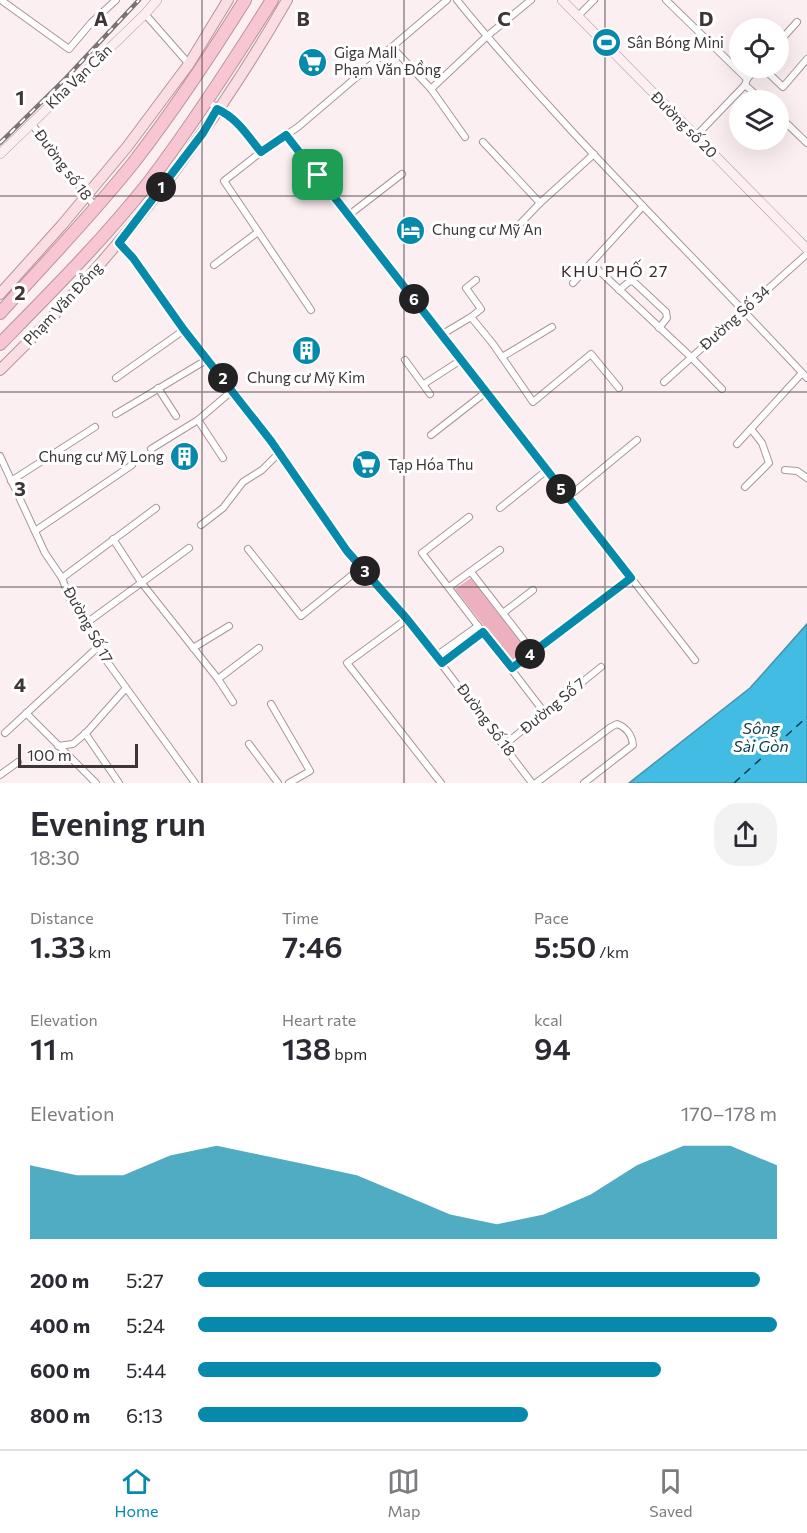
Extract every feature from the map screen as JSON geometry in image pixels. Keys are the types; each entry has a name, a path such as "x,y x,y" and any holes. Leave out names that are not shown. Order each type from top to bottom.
{"highway":[{"path":"0,313 133,164 180,100 245,0"},
{"name":"Phạm Văn Đồng","path":"0,344 134,200 212,105 272,0"}],"main road":[{"path":"0,294 127,147 189,64 228,0"},
{"name":"Phạm Văn Đồng","path":"0,370 119,243 203,133 212,105 256,51 287,0"}],"street":[{"name":"Kha Vạn Cân","path":"1,0 69,48 116,0"},
{"name":"Kha Vạn Cân","path":"0,154 157,0"},
{"path":"311,310 224,181 298,127 447,0"},
{"path":"457,0 486,37 594,154 744,309 805,376 737,444"},
{"path":"430,89 486,37 531,0"},
{"name":"Đường số 20","path":"562,0 576,17 807,251"},
{"path":"576,17 594,0"},
{"path":"666,0 753,90"},
{"path":"144,14 189,64"},
{"path":"789,31 797,22"},
{"path":"392,47 430,89 465,137"},
{"path":"774,78 783,87 807,59"},
{"path":"695,137 749,78"},
{"path":"212,105 238,123 261,152"},
{"name":"Đường số 18","path":"31,123 96,208"},
{"path":"789,126 807,143"},
{"path":"286,135 695,660"},
{"path":"483,142 540,203"},
{"path":"519,225 594,154"},
{"path":"349,215 402,174"},
{"path":"573,283 643,206"},
{"path":"214,265 258,232"},
{"name":"Đường Số 18","path":"119,243 133,258 184,330 233,390 347,551 407,619 534,783"},
{"name":"Đường Số 34","path":"664,382 807,251"},
{"path":"591,264 722,389"},
{"path":"441,335 482,309 466,288 476,280"},
{"path":"619,290 630,281 634,282 666,312 667,318 659,327"},
{"path":"471,317 533,402 591,354 618,388"},
{"path":"502,357 552,327"},
{"path":"116,378 184,330"},
{"path":"116,414 208,359"},
{"path":"405,360 430,393"},
{"path":"424,384 461,360"},
{"path":"158,388 176,416"},
{"path":"151,449 198,420 233,390"},
{"path":"431,435 486,392"},
{"path":"198,420 223,458"},
{"path":"11,481 95,427"},
{"path":"745,487 769,463 762,443 751,429"},
{"path":"568,498 638,440"},
{"path":"201,525 223,508 243,482 262,470 279,453"},
{"name":"Đường Số 17","path":"0,456 45,553 62,578 70,599 98,647 195,783"},
{"path":"35,531 132,465"},
{"path":"500,508 547,470"},
{"path":"785,470 797,471 807,478"},
{"path":"62,578 156,508"},
{"path":"469,517 422,553 544,712"},
{"path":"113,539 141,582 218,679 233,702"},
{"path":"85,624 189,548"},
{"path":"248,549 301,616 362,567"},
{"path":"448,587 501,550"},
{"path":"471,572 533,652"},
{"path":"512,668 631,578"},
{"path":"503,613 533,590"},
{"path":"407,619 347,663 441,783"},
{"path":"193,648 229,626"},
{"path":"436,656 478,626"},
{"path":"442,663 483,632"},
{"path":"5,733 98,647"},
{"path":"218,679 259,648"},
{"name":"Đường Số 7","path":"504,745 601,667"},
{"path":"58,746 73,744 126,688"},
{"path":"271,704 310,771 289,783"},
{"path":"26,713 96,783"},
{"path":"534,783 611,727 617,724 624,727 633,740 633,745 584,783"},
{"path":"85,733 119,783"},
{"path":"249,744 278,783"},
{"path":"0,775 18,762"}],"shaded area":[{"path":"471,578 528,651 512,662 455,589"}],"water":[{"name":"Sông Sài Gòn","path":"807,624 807,783 629,783 750,688"}],"ferry route":[{"path":"734,783 807,717"}],"railway":[{"path":"0,143 65,79 139,0"}],"place":[{"name":"Sân Bóng Mini","path":"606,43"},
{"name":"Giga Mall Phạm Văn Đồng","path":"313,62"},
{"name":"Chung cư Mỹ An","path":"411,230"},
{"name":"Chung cư Mỹ Kim","path":"306,351"},
{"name":"Chung cư Mỹ Long","path":"185,457"},
{"name":"Tạp Hóa Thu","path":"367,465"}],"district":[{"name":"KHU PHỐ 27","path":"615,271"}],"route":[{"path":"217,109 238,123 261,152 286,135 318,175 631,578 512,668 483,632 442,663 347,551 271,441 184,330 133,258 119,243 203,133 217,109"}]}
